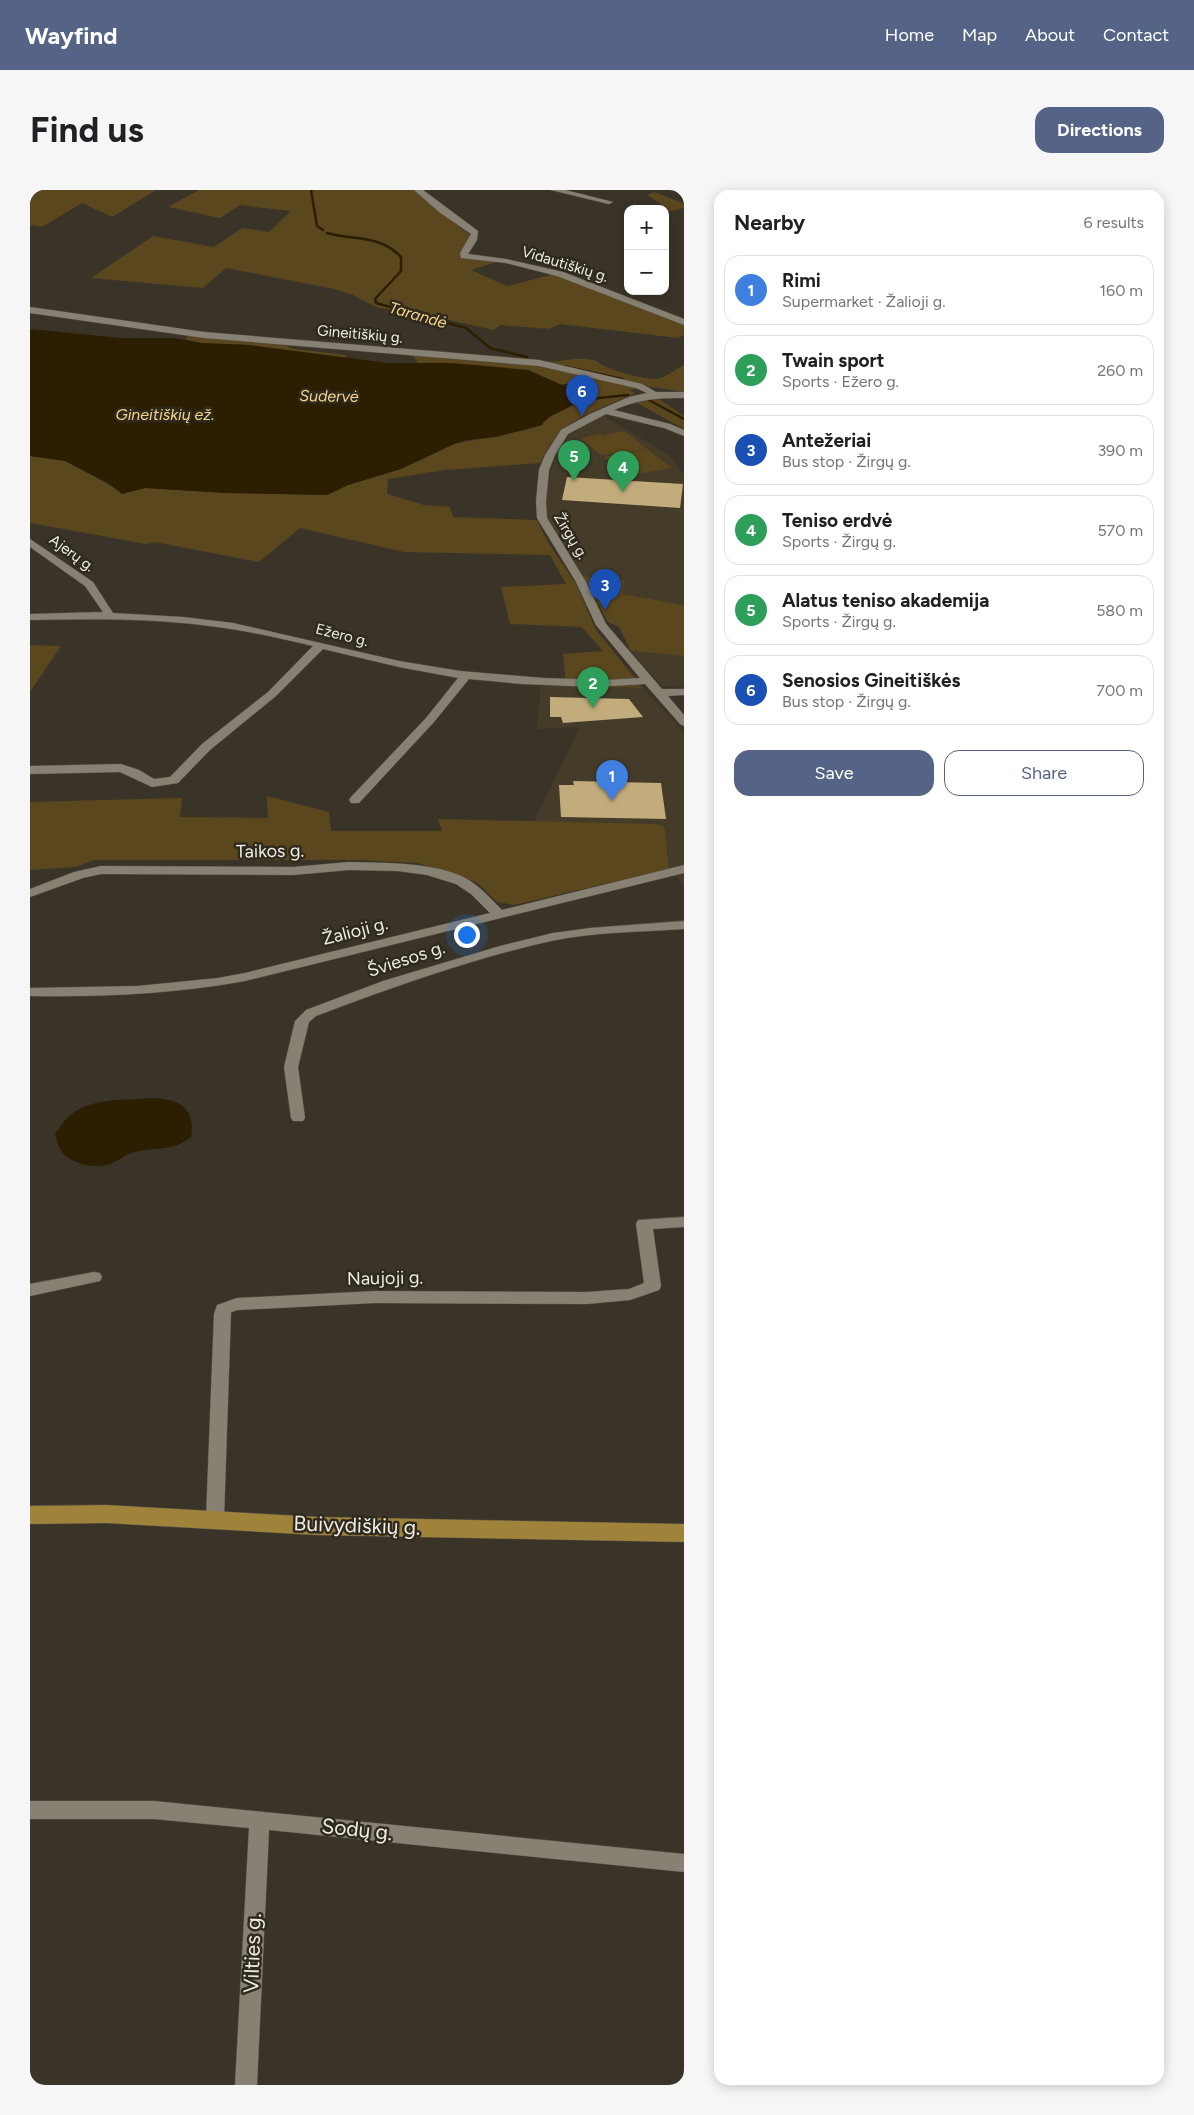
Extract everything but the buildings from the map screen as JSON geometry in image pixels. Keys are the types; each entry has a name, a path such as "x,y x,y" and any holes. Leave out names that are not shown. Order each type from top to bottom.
{"main road":[{"name":"Buivydiškių g.","path":"30,1515 106,1514 215,1518 318,1526 680,1532"}],"street":[{"name":"Vidautiškių g.","path":"418,190 442,210 475,233 473,242 464,252 464,256 506,261 560,274 684,322"},
{"path":"555,190 609,202"},
{"name":"Gineitiškių g.","path":"30,310 204,335 539,363 633,384 646,389 653,395 684,396"},
{"name":"Žirgų g.","path":"653,395 632,400 606,410 570,429 557,442 544,470 541,514 548,530 581,582 601,625 684,722"},
{"path":"606,410 667,426 684,433"},
{"name":"Ajerų g.","path":"30,542 89,584 108,612 107,617"},
{"name":"Ežero g.","path":"30,617 107,617 220,624 267,632 400,664 466,676 521,681 600,683 647,680"},
{"path":"30,770 121,768 135,773 152,783 174,780 206,747 272,694 321,645"},
{"path":"354,800 430,720 466,676"},
{"path":"659,693 684,692"},
{"name":"Taikos g.","path":"30,893 79,875 100,870 293,871 372,866 413,869 446,876 476,891 500,915"},
{"name":"Žalioji g.","path":"30,992 140,992 211,984 684,869"},
{"name":"Šviesos g.","path":"298,1118 292,1067 302,1021 311,1013 388,984 505,949 590,932 684,925"},
{"name":"Naujoji g.","path":"215,1518 223,1309 237,1304 375,1296 518,1299 587,1298 630,1294 654,1286 644,1224 684,1222"},
{"path":"30,1290 94,1277"},
{"name":"Sodų g.","path":"30,1810 154,1810 684,1863"},
{"name":"Vilties g.","path":"246,2085 256,1864 260,1820"}],"shaded area":[{"path":"30,190 156,190 112,217 82,203 42,227 30,225"},
{"path":"199,190 415,190 471,236 459,253 461,256 499,261 471,270 507,286 555,274 684,325 684,335 678,338 560,324 549,329 500,325 494,330 410,311 378,308 353,295 334,289 226,268 203,288 91,278 153,236 214,247 242,228 269,232 291,211 240,205 220,218 168,207"},
{"path":"654,192 684,204 684,208 669,211 669,205 662,205 647,195"},
{"path":"200,331 289,344 288,347 294,349 346,355 346,358 249,345 201,343 185,339 193,332"},
{"path":"418,350 555,362 586,359 597,361 607,367 634,376 651,379 663,377 684,365 684,392 647,386 629,390 635,393 568,425 549,447 540,463 445,470 388,479 387,494 424,505 450,507 453,517 537,520 547,541 576,584 596,630 643,688 566,685 563,654 603,651 582,627 510,624 501,587 566,584 550,555 404,552 300,528 259,562 155,542 146,544 30,523 30,456 65,461 115,488 327,495 348,485 401,469 454,444 526,430 541,425 546,418 574,405 578,396 571,390 579,386 577,383 562,385 528,370 451,363 418,363 413,356"},
{"path":"649,397 660,400 684,416 684,429 635,402"},
{"path":"604,416 670,456 684,475 684,605 623,594 624,580 583,576 547,518 546,502 549,479 557,452 567,438 579,429"},
{"path":"624,431 647,449 601,455 580,438 601,434 613,443 603,435"},
{"path":"647,449 672,468 627,476 604,457"},
{"path":"583,576 625,580 623,594 684,605 684,656 631,651 619,627 608,622"},
{"path":"30,645 61,646 30,692"},
{"path":"631,651 684,656 684,687 662,686"},
{"path":"541,684 643,688 684,732 684,885 669,869 665,829 662,826 534,821 580,727 537,729"},
{"path":"267,796 329,812 331,831 442,831 438,819 655,824 663,826 665,829 669,869 514,905 497,902 478,883 450,872 417,863 361,860 94,860 76,867 30,870 30,802 182,798 180,817 268,818"}],"water":[{"name":"Gineitiškių ež.","path":"30,329 120,338 175,338 201,343 249,345 388,363 451,363 528,370 562,385 574,382 580,385 571,390 578,396 575,401 567,409 550,417 542,425 496,437 467,440 454,444 401,469 348,485 327,495 226,493 145,488 122,494 108,483 65,461 30,456"},
{"path":"150,1098 169,1100 183,1106 191,1118 191,1137 176,1145 129,1154 111,1164 103,1166 84,1165 71,1160 61,1150 55,1134 75,1111 85,1106 106,1101"}],"waterway":[{"name":"Tarandė","path":"311,190 317,226 323,230"},
{"name":"Tarandė","path":"327,233 375,241 393,250 401,257 401,271 375,299 376,303 466,328 490,348 527,357"},
{"name":"Tarandė","path":"563,366 622,379"},
{"name":"Sudervė","path":"570,401 628,395"},
{"name":"Sudervė","path":"647,399 684,419"}],"place":[{"name":"Senosios Gineitiškės","path":"582,416"},
{"name":"Alatus teniso akademija","path":"574,481"},
{"name":"Teniso erdvė","path":"623,492"},
{"name":"Antežeriai","path":"605,610"},
{"name":"Twain sport","path":"593,708"},
{"name":"Rimi","path":"612,801"}]}
